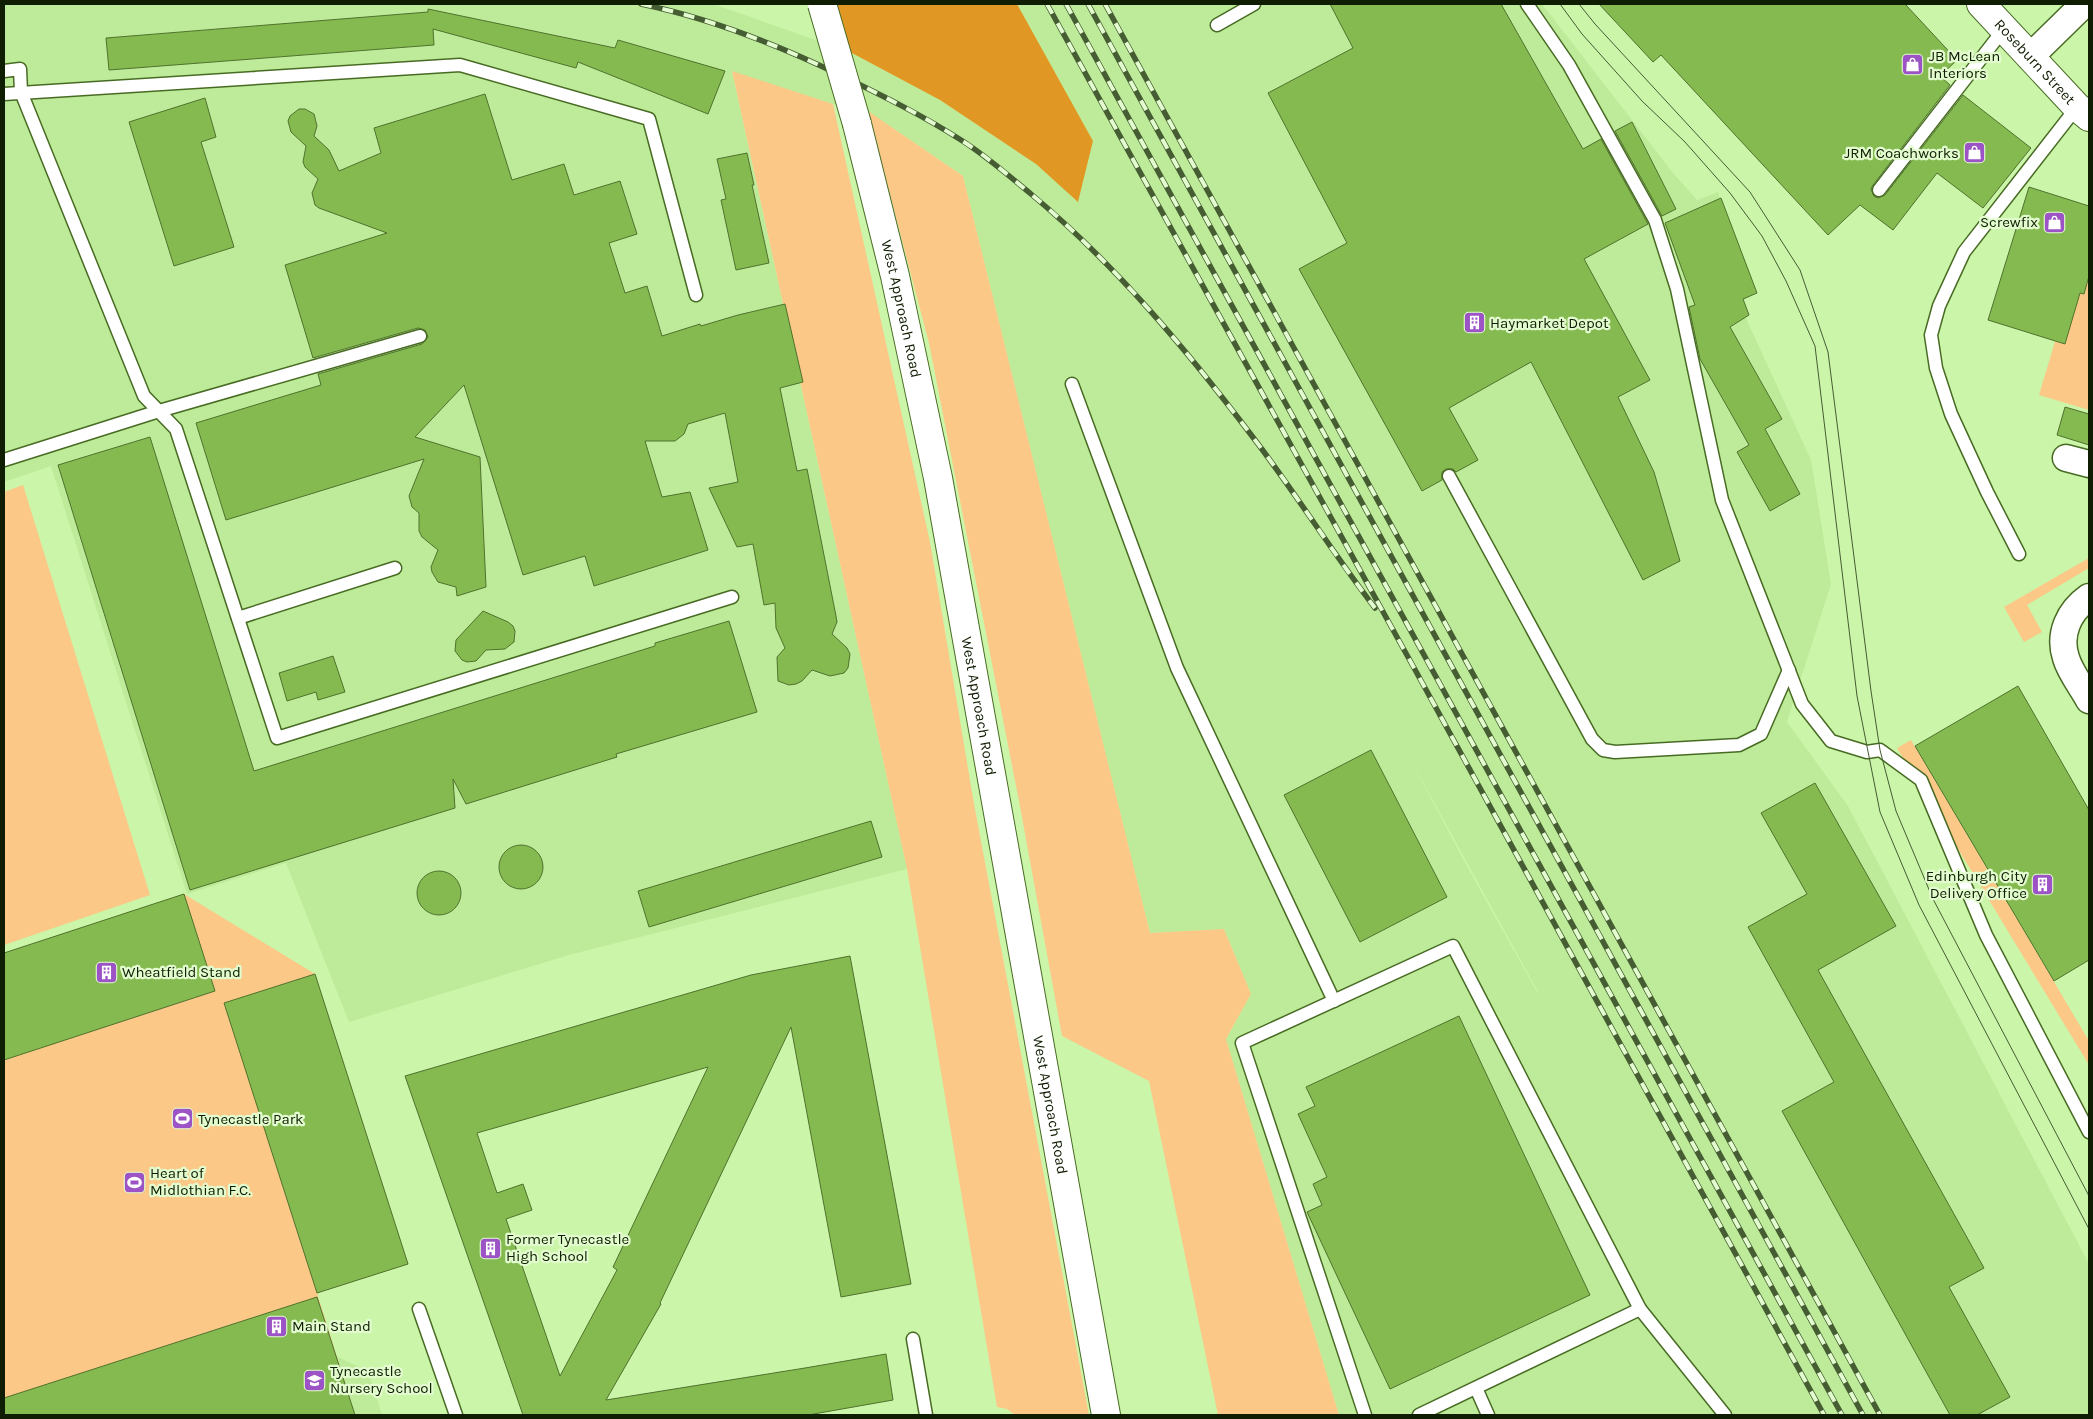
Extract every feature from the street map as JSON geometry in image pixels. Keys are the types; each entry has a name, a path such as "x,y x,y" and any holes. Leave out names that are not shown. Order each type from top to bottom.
{"street":[{"name":"West Approach Road","path":"822,4 857,124 895,276 938,478 1106,1415"},
{"name":"Roseburn Street","path":"1981,4 2083,112"},
{"path":"2030,57 2084,4"},
{"path":"2089,597 2072,613 2066,626 2063,642 2066,659 2089,700"}],"lane":[{"path":"1217,25 1254,4"},
{"path":"1527,4 1568,64 1655,220 1677,288 1722,500 1802,704 1831,741 1867,752 1880,750 1921,780 1986,935 2089,1132"},
{"path":"1879,190 2004,29"},
{"path":"4,94 460,65 649,119 696,295"},
{"path":"4,71 20,69 21,92 144,396 176,429 277,738 732,597"},
{"path":"2019,554 1958,431 1940,382 1932,353 1931,336 1939,306 1964,252 2083,112"},
{"path":"4,460 159,412 420,336"},
{"path":"1072,384 1178,668 1334,1001"},
{"path":"1449,476 1592,739 1603,750 1615,752 1739,746 1760,734 1789,670"},
{"path":"238,618 395,568"},
{"path":"1365,1415 1242,1043 1454,946 1640,1309 1725,1415"},
{"path":"419,1309 456,1415"},
{"path":"1419,1415 1640,1309"},
{"path":"913,1339 926,1415"},
{"path":"1476,1388 1488,1415"}],"shaded area":[{"path":"4,4 713,4 850,52 940,100 1036,164 1078,201 1093,141 1017,4 1542,4 1673,173 1697,200 1718,192 1752,296 1739,303 1811,460 1831,584 1787,722 1848,806 2089,1264 2089,1415 1339,1415 1226,1039 1251,994 1224,929 1150,933 963,176 868,111 833,104 732,72 907,869 569,955 349,1022 286,863 187,894 51,466 4,482","holes":["1408,755 1538,992 1462,857"]},
{"path":"836,4 1017,4 1093,141 1078,202 1036,164 940,100 850,52"},
{"path":"732,71 833,104 930,542 974,804 1089,1415 1015,1415 1007,1409 997,1407 907,869"},
{"path":"868,111 963,176 1150,933 1224,929 1251,994 1226,1039 1339,1415 1218,1415 1149,1081 1062,1036 1019,801 929,343"},
{"path":"2089,228 2089,410 2039,395"},
{"path":"23,485 150,895 4,945 4,492"},
{"path":"2089,558 2089,568 2027,605 2042,632 2024,642 2004,607"},
{"path":"1911,740 2089,1041 2089,1065 1897,748"},
{"name":"Tynecastle Park","path":"184,894 315,974 408,1264 317,1293 355,1415 4,1415 4,953"},
{"name":"Tynecastle Nursery School","path":"336,1356 368,1371 382,1415 235,1415"}],"building":[{"name":"Haymarket Depot","path":"1330,4 1501,4 1583,149 1601,139 1648,224 1584,259 1650,380 1618,397 1654,472 1680,561 1643,580 1531,362 1449,408 1478,460 1456,472 1453,469 1446,469 1442,472 1442,480 1422,491 1299,269 1347,243 1268,93 1353,48"},
{"path":"1599,4 1905,4 1957,60 1940,76 1950,85 1873,185 1871,189 1874,196 1878,198 1885,195 1963,95 2031,148 1983,208 1937,173 1893,230 1860,205 1828,235 1661,55 1653,62"},
{"path":"428,9 615,48 618,40 725,71 708,114 578,62 576,68 433,29 434,45 109,70 106,38 428,12"},
{"path":"485,94 512,180 564,164 574,195 620,181 637,234 609,243 625,293 647,286 662,336 700,324 701,326 785,304 803,382 780,388 797,471 807,469 837,622 832,634 847,648 850,654 848,668 844,673 830,676 812,670 802,681 796,684 789,685 778,681 777,657 785,648 776,628 775,603 764,605 753,544 737,547 709,488 738,482 725,413 688,424 684,434 675,441 645,441 662,497 690,492 708,550 594,586 585,556 523,575 464,385 415,437 480,457 486,587 457,596 456,587 438,582 432,572 431,567 438,550 422,537 419,531 419,513 412,507 409,496 424,459 226,520 196,423 321,385 318,374 422,344 428,337 425,330 418,328 313,358 285,265 387,233 315,205 312,193 318,179 305,167 303,162 306,146 291,132 288,121 290,116 299,109 305,109 314,114 317,126 314,136 329,150 339,171 381,153 374,128"},
{"path":"205,98 216,137 201,142 234,247 174,266 129,122"},
{"path":"1632,122 1676,209 1662,216 1615,131"},
{"path":"747,153 769,263 736,270 721,200 726,199 717,159"},
{"path":"2029,187 2089,206 2089,276 2084,294 2080,293 2065,344 1988,320"},
{"path":"1721,198 1757,293 1743,299 1749,315 1730,327 1782,419 1765,429 1800,494 1770,511 1737,452 1749,445 1700,359 1689,307 1695,305 1665,223"},
{"path":"2065,407 2089,414 2089,445 2057,435"},
{"path":"150,437 254,771 655,646 655,643 729,621 757,712 616,754 617,757 466,804 453,779 455,808 190,890 58,465"},
{"path":"483,611 513,626 515,631 514,642 505,649 486,650 476,661 467,662 462,660 455,651 456,640"},
{"path":"333,656 345,692 318,700 316,692 287,701 279,673"},
{"name":"Edinburgh City Delivery Office","path":"2018,686 2089,810 2089,960 2054,981 1915,746"},
{"path":"1371,750 1447,897 1360,942 1284,795"},
{"path":"1815,783 1896,926 1818,970 1984,1268 1949,1287 2010,1397 1977,1415 1950,1415 1782,1111 1834,1082 1748,927 1807,894 1761,813"},
{"path":"871,821 882,857 649,927 638,891"},
{"path":"521,845 533,849 539,855 543,867 539,879 533,885 521,889 509,885 503,879 499,867 503,855 509,849"},
{"path":"439,871 451,875 457,881 461,893 457,905 451,911 439,915 427,911 421,905 417,893 421,881 427,875"},
{"name":"Wheatfield Stand","path":"184,894 215,991 4,1060 4,953"},
{"path":"850,956 911,1284 841,1297 791,1027 661,1304 606,1400 886,1354 893,1400 808,1415 523,1415 405,1076 751,975","holes":["708,1067 613,1267 617,1270 560,1376 506,1219 532,1210 523,1184 497,1193 477,1133"]},
{"path":"315,974 408,1264 317,1293 224,1003"},
{"path":"1459,1016 1590,1295 1390,1389 1307,1212 1322,1205 1313,1184 1327,1177 1298,1114 1315,1106 1306,1087"},
{"name":"Main Stand","path":"317,1297 355,1415 4,1415 4,1398"}],"tram line":[{"path":"1560,4 1582,34 1642,101 1685,142 1730,193 1762,236 1786,281 1815,346 1857,696 1880,812 1919,905 2089,1229"},
{"path":"1579,4 1595,24 1750,192 1800,270 1828,352 1871,691 1880,750 1896,811 1933,899 2089,1196"}],"railway":[{"path":"641,4 692,17 768,43 886,98 970,146 1031,194 1092,249 1120,278 1201,371 1268,457 1375,608"},
{"path":"1047,4 1824,1415"},
{"path":"1066,4 1842,1415"},
{"path":"1088,4 1863,1415"},
{"path":"1105,4 1880,1415"}],"place":[{"name":"JB McLean Interiors","path":"1913,65"},
{"name":"JRM Coachworks","path":"1975,153"},
{"name":"Screwfix","path":"2054,222"},
{"name":"Haymarket Depot","path":"1474,323"},
{"name":"Edinburgh City Delivery Office","path":"2043,885"},
{"name":"Wheatfield Stand","path":"106,972"},
{"name":"Tynecastle Park","path":"182,1119"},
{"name":"Heart of Midlothian F.C.","path":"134,1182"},
{"name":"Former Tynecastle High School","path":"490,1248"},
{"name":"Main Stand","path":"276,1326"},
{"name":"Tynecastle Nursery School","path":"314,1380"}]}
